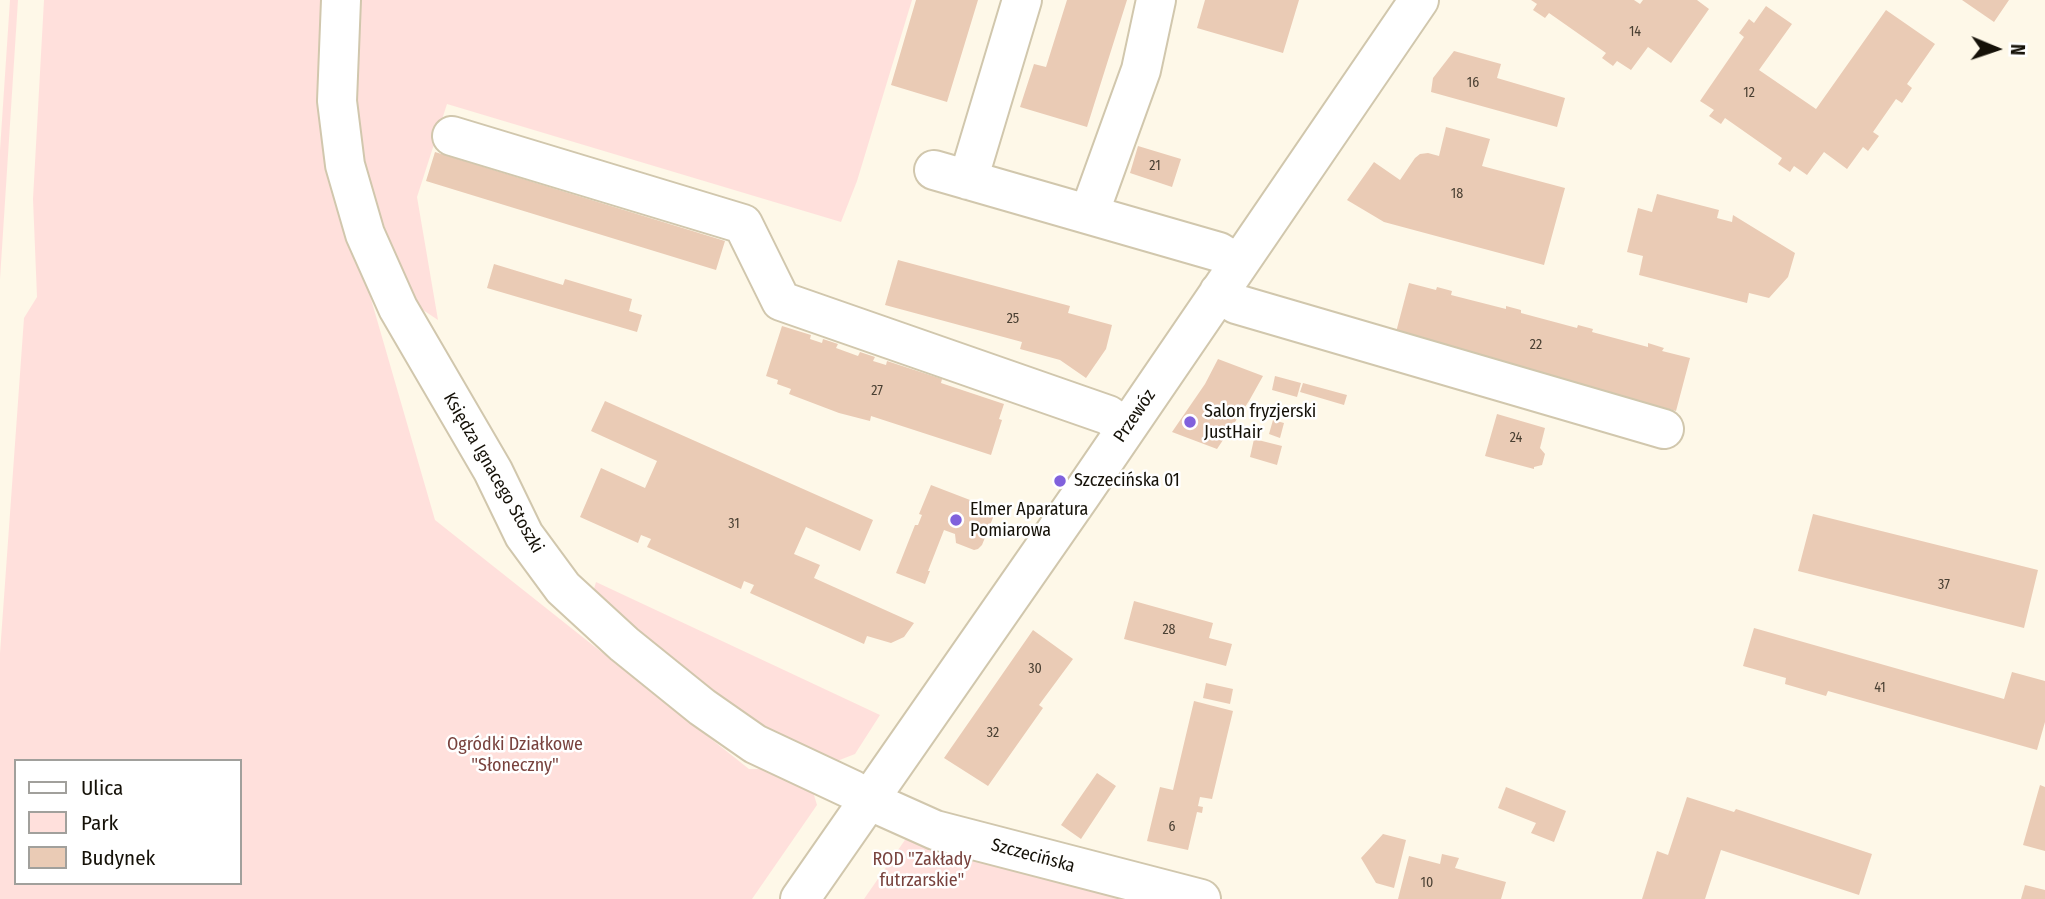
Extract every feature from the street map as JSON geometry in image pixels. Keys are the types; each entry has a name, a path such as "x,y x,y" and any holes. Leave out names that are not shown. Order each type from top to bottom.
{"street":[{"name":"Księdza Ignacego Stoszki","path":"341,0 337,102 345,165 365,234 397,308 493,471 524,535 563,588 624,644 702,708 755,744 853,790 868,800"},
{"path":"1022,0 951,175 1219,252 1236,304 1664,429"},
{"path":"1089,215 1141,70 1156,0"},
{"name":"Przewóz","path":"800,899 1419,0"},
{"path":"452,136 743,224 781,301 1108,415 1126,428"},
{"name":"Szczecińska","path":"868,800 935,830 1201,899"}],"green space":[{"path":"10,0 18,0 0,279 0,150"},
{"name":"Ogródki Działkowe \"Słoneczny\"","path":"44,0 327,0 320,123 435,520 749,769 772,769 811,785 817,805 752,899 0,899 0,653 24,318 37,297 33,199"},
{"path":"353,0 912,0 857,181 841,222 447,104 417,197 438,320 405,298 372,215 350,98"},
{"path":"596,582 880,715 855,754 832,763 767,727 699,684 592,596"},
{"name":"ROD \"Zakłady futrzarskie\"","path":"907,837 1137,899 864,899"}],"building":[{"path":"916,0 978,0 947,102 891,85"},
{"path":"1067,0 1127,0 1087,127 1020,107 1034,64 1046,67"},
{"path":"1205,0 1299,0 1283,53 1197,28"},
{"path":"1531,0 1634,0 1640,4 1643,0 1697,0 1709,9 1671,63 1648,47 1631,70 1617,61 1613,66 1602,58 1606,53 1549,13 1545,18 1533,10 1537,4"},
{"path":"1962,0 2009,0 1994,22"},
{"path":"1766,6 1792,24 1759,70 1816,109 1886,10 1935,44 1907,84 1912,88 1902,103 1896,99 1873,132 1879,136 1868,151 1863,147 1847,169 1824,152 1807,175 1794,166 1790,172 1778,164 1782,158 1725,118 1721,124 1709,116 1714,110 1700,101 1744,37 1739,33 1749,19 1754,23"},
{"path":"1454,51 1501,64 1497,78 1565,98 1557,127 1431,92 1433,78"},
{"path":"1446,127 1490,139 1482,166 1565,188 1544,265 1384,222 1347,200 1374,162 1400,180 1420,154 1439,156"},
{"path":"1138,146 1181,159 1172,187 1130,173"},
{"path":"435,152 725,241 716,270 426,181"},
{"path":"1657,194 1719,210 1717,218 1732,222 1733,215 1795,253 1788,277 1769,298 1749,293 1747,303 1639,275 1643,256 1627,252 1638,208 1652,212"},
{"path":"898,260 1070,306 1068,313 1112,325 1106,349 1086,378 1060,360 1020,349 1022,342 885,305"},
{"path":"494,264 563,285 565,279 632,299 629,311 642,315 637,332 487,288"},
{"path":"1409,283 1452,291 1451,295 1506,309 1506,306 1521,310 1521,313 1577,328 1578,325 1593,329 1592,332 1648,347 1648,343 1664,348 1662,351 1690,358 1676,411 1395,336"},
{"path":"782,326 811,335 810,339 822,343 823,339 838,344 836,348 858,356 860,352 875,357 873,361 886,365 887,361 942,379 941,383 1004,404 991,455 871,416 870,421 839,413 789,394 791,389 766,376"},
{"path":"1218,359 1263,376 1217,449 1172,432 1205,384"},
{"path":"1275,376 1301,383 1297,397 1272,390"},
{"path":"1303,383 1347,395 1344,405 1300,392"},
{"path":"605,401 873,520 860,551 806,527 794,554 820,565 814,578 914,623 904,637 891,643 867,636 864,644 750,593 754,585 744,581 741,589 647,547 651,539 641,535 638,543 580,517 601,468 645,488 657,461 591,431"},
{"path":"1497,414 1545,428 1540,448 1545,454 1542,465 1534,469 1485,456"},
{"path":"1273,420 1284,423 1280,438 1269,434"},
{"path":"1254,439 1282,446 1277,465 1250,457"},
{"name":"Elmer Aparatura Pomiarowa","path":"931,485 996,510 978,549 956,543 955,534 944,530 925,584 896,573 915,525 918,525 922,515 919,514"},
{"path":"1813,514 2038,570 2024,628 1798,571"},
{"path":"1134,601 1213,623 1209,638 1232,644 1226,666 1124,639"},
{"path":"1754,628 2004,699 2012,672 2045,681 2045,722 2037,750 1828,691 1826,696 1785,684 1786,678 1743,666"},
{"path":"1033,630 1073,659 1039,705 1043,708 988,786 944,758"},
{"path":"1206,683 1233,689 1230,704 1203,698"},
{"path":"1194,701 1233,711 1212,799 1200,797 1198,806 1203,807 1202,813 1197,812 1188,850 1147,841 1160,787 1173,790"},
{"path":"1097,773 1116,786 1081,839 1061,825"},
{"path":"2040,785 2045,787 2045,851 2023,845"},
{"path":"1506,787 1566,811 1554,842 1531,833 1536,823 1498,808"},
{"path":"1687,797 1734,812 1736,809 1872,854 1859,895 1721,850 1705,899 1642,899 1657,851 1668,855"},
{"path":"1383,834 1406,840 1394,888 1376,883 1361,858"},
{"path":"1442,854 1459,858 1455,868 1506,882 1501,899 1398,899 1409,856 1440,864"},
{"path":"2025,885 2045,890 2045,899 2021,899"}],"place":[{"name":"Salon fryzjerski JustHair","path":"1190,422"},
{"name":"Szczecińska 01","path":"1060,481"},
{"name":"Elmer Aparatura Pomiarowa","path":"956,520"}]}
